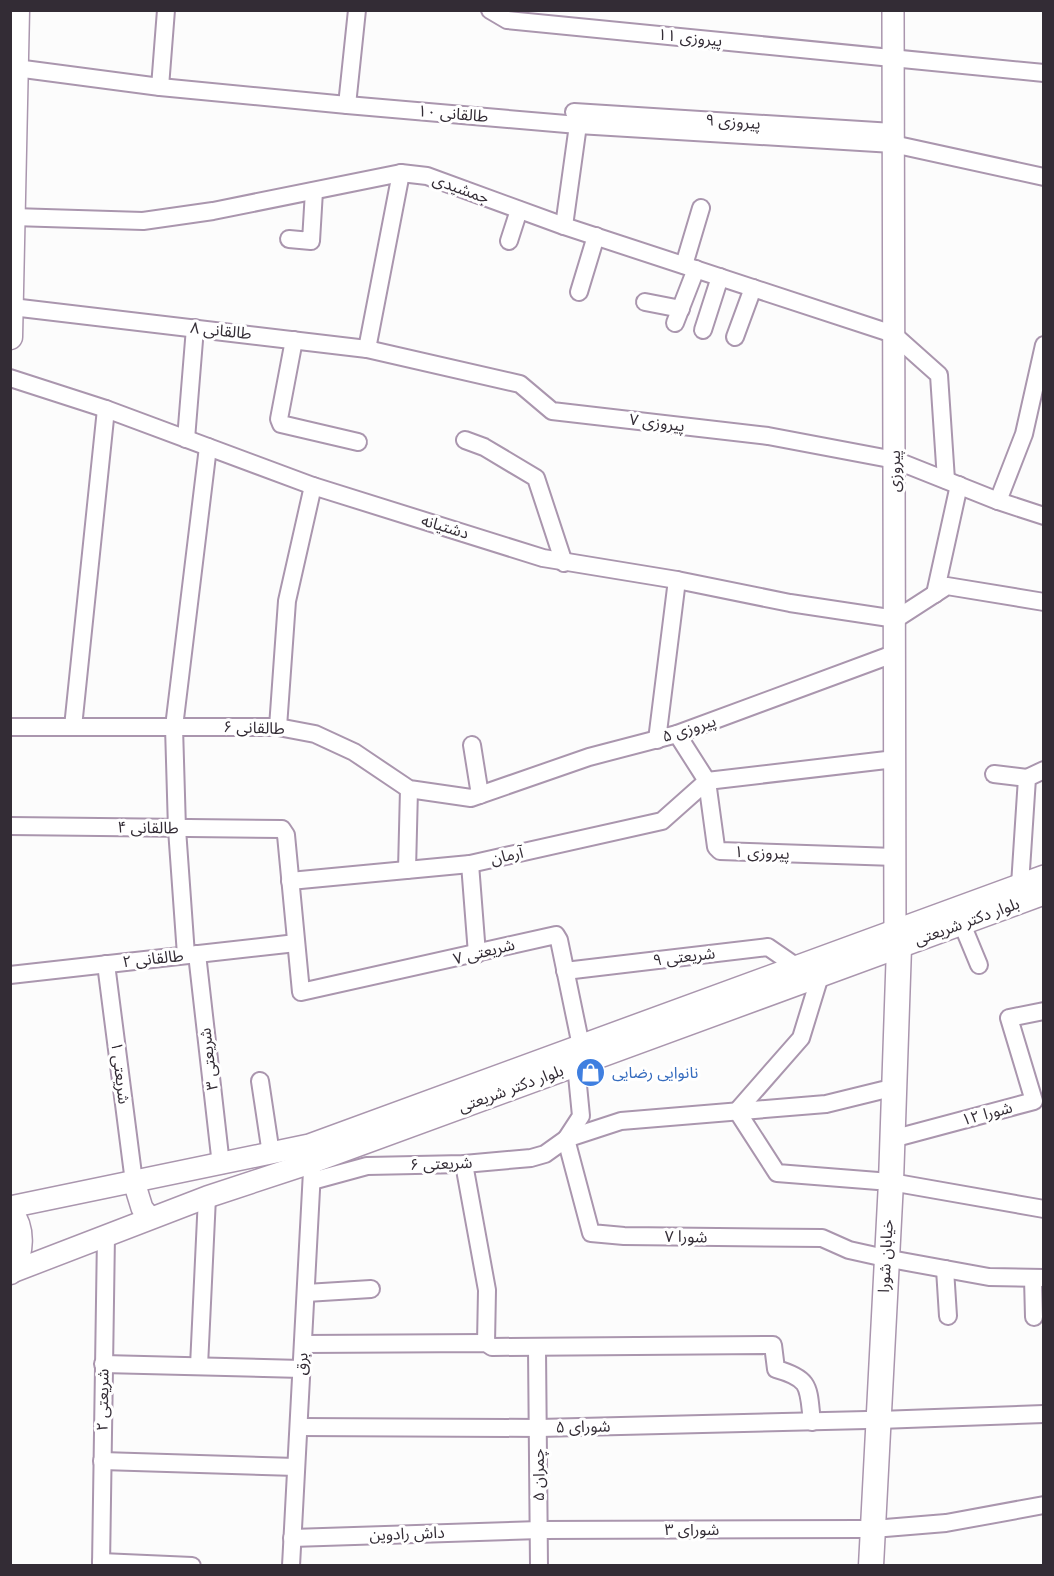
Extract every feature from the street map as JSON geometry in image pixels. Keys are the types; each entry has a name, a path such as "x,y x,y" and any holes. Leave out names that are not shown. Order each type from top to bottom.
{"main road":[{"path":"10,337 17,10"},
{"name":"خیابان شورا","path":"871,1566 867,1529 884,1181 883,1090 894,943"},
{"name":"خیابان شورا","path":"884,1181 892,1139 894,943"},
{"path":"10,1209 17,1223 20,1240 11,1272"},
{"name":"خیابان شورا","path":"858,1566 867,1529"}],"street":[{"path":"160,87 166,10"},
{"path":"347,105 357,10"},
{"name":"پیروزی ۱۱","path":"490,10 507,20 1044,73"},
{"name":"پیروزی","path":"893,10 896,619 894,943"},
{"name":"طالقانی ۱۰","path":"16,68 160,87 347,105 893,138 1044,177"},
{"path":"564,226 576,119"},
{"path":"367,349 401,173"},
{"name":"جمشیدی","path":"13,217 143,221 213,211 401,173 427,176 564,226 893,334"},
{"path":"289,239 311,241 314,191"},
{"path":"645,302 678,316 701,208"},
{"path":"509,241 519,210"},
{"path":"579,292 596,236"},
{"path":"703,330 720,277"},
{"path":"735,337 753,288"},
{"name":"طالقانی ۸","path":"12,292 195,328 367,349 428,363"},
{"path":"186,439 195,328"},
{"path":"893,334 939,375 953,482 935,594"},
{"path":"294,340 279,419 281,424 358,442"},
{"path":"998,501 1024,434 1044,345"},
{"name":"پیروزی ۷","path":"428,363 520,384 552,411 768,436 895,460 998,501 1044,516"},
{"name":"دشتیانه","path":"10,378 106,409 313,486 564,562 677,580 790,603 896,619"},
{"path":"73,727 106,409"},
{"path":"465,440 484,447 536,478 564,562"},
{"name":"شریعتی ۳","path":"208,447 174,727 177,829 191,955 221,1165"},
{"path":"278,727 287,601 313,486"},
{"path":"657,740 677,580"},
{"path":"896,619 947,586 1044,602"},
{"name":"پیروزی ۵","path":"480,795 589,757 677,734 896,653"},
{"name":"طالقانی ۶","path":"10,727 278,727 325,738 354,752 410,789 471,798 480,795"},
{"name":"پیروزی ۱","path":"677,734 707,781 716,847 720,851 895,857"},
{"path":"472,745 480,795"},
{"path":"707,781 895,759"},
{"path":"994,774 1027,778 1044,770"},
{"path":"1020,885 1027,778"},
{"name":"آرمان","path":"290,881 471,864 662,821 707,781"},
{"path":"407,870 410,789"},
{"name":"طالقانی ۴","path":"10,826 284,831 290,881"},
{"path":"471,864 477,954"},
{"name":"بلوار دکتر شریعتی","path":"11,1272 207,1197 312,1172 361,1144 578,1056 749,993 820,976 1044,876"},
{"path":"290,881 296,943"},
{"name":"بلوار دکتر شریعتی","path":"749,993 797,967 962,924 1044,894"},
{"path":"962,924 979,965"},
{"name":"شریعتی ۷","path":"296,943 301,992 556,935 566,971 578,1056 581,1116 566,1139"},
{"name":"طالقانی ۲","path":"10,975 296,943"},
{"name":"شریعتی ۹","path":"566,971 768,947 797,967"},
{"name":"شریعتی ۱","path":"106,964 134,1182"},
{"path":"737,1111 801,1038 820,976"},
{"name":"شورا ۱۲","path":"892,1139 1039,1105 1009,1018 1044,1011"},
{"name":"بلوار دکتر شریعتی","path":"10,1209 309,1145 578,1056"},
{"path":"260,1081 271,1154"},
{"path":"566,1139 621,1121 826,1104 883,1090"},
{"path":"737,1111 777,1173 884,1181 1044,1209"},
{"name":"شریعتی ۶","path":"312,1172 367,1166 464,1164 531,1158 545,1154 566,1139"},
{"name":"شورا ۷","path":"566,1139 591,1233 624,1236 822,1238 849,1250 881,1257"},
{"path":"361,1144 367,1166"},
{"path":"464,1164 487,1290 486,1343"},
{"name":"برق","path":"291,1566 312,1172"},
{"path":"134,1182 142,1208 150,1218"},
{"path":"200,1366 207,1197"},
{"name":"شریعتی ۲","path":"101,1564 106,1235"},
{"path":"881,1257 989,1277 1038,1278 1034,1317"},
{"path":"945,1269 948,1316"},
{"path":"306,1293 371,1289"},
{"path":"303,1344 486,1343 492,1347 537,1349 773,1345 776,1369 798,1375 807,1384 812,1422"},
{"name":"چمران ۵","path":"537,1349 539,1428 531,1530 539,1566"},
{"path":"103,1364 302,1369"},
{"name":"شورای ۵","path":"298,1427 539,1428 1044,1414"},
{"path":"102,1461 296,1467"},
{"name":"شورای ۳","path":"531,1530 867,1529 946,1523 1044,1505"},
{"name":"داش رادوین","path":"292,1538 531,1530"},
{"path":"101,1564 192,1566"}],"place":[{"name":"نانوایی رضایی","path":"591,1073"}]}
